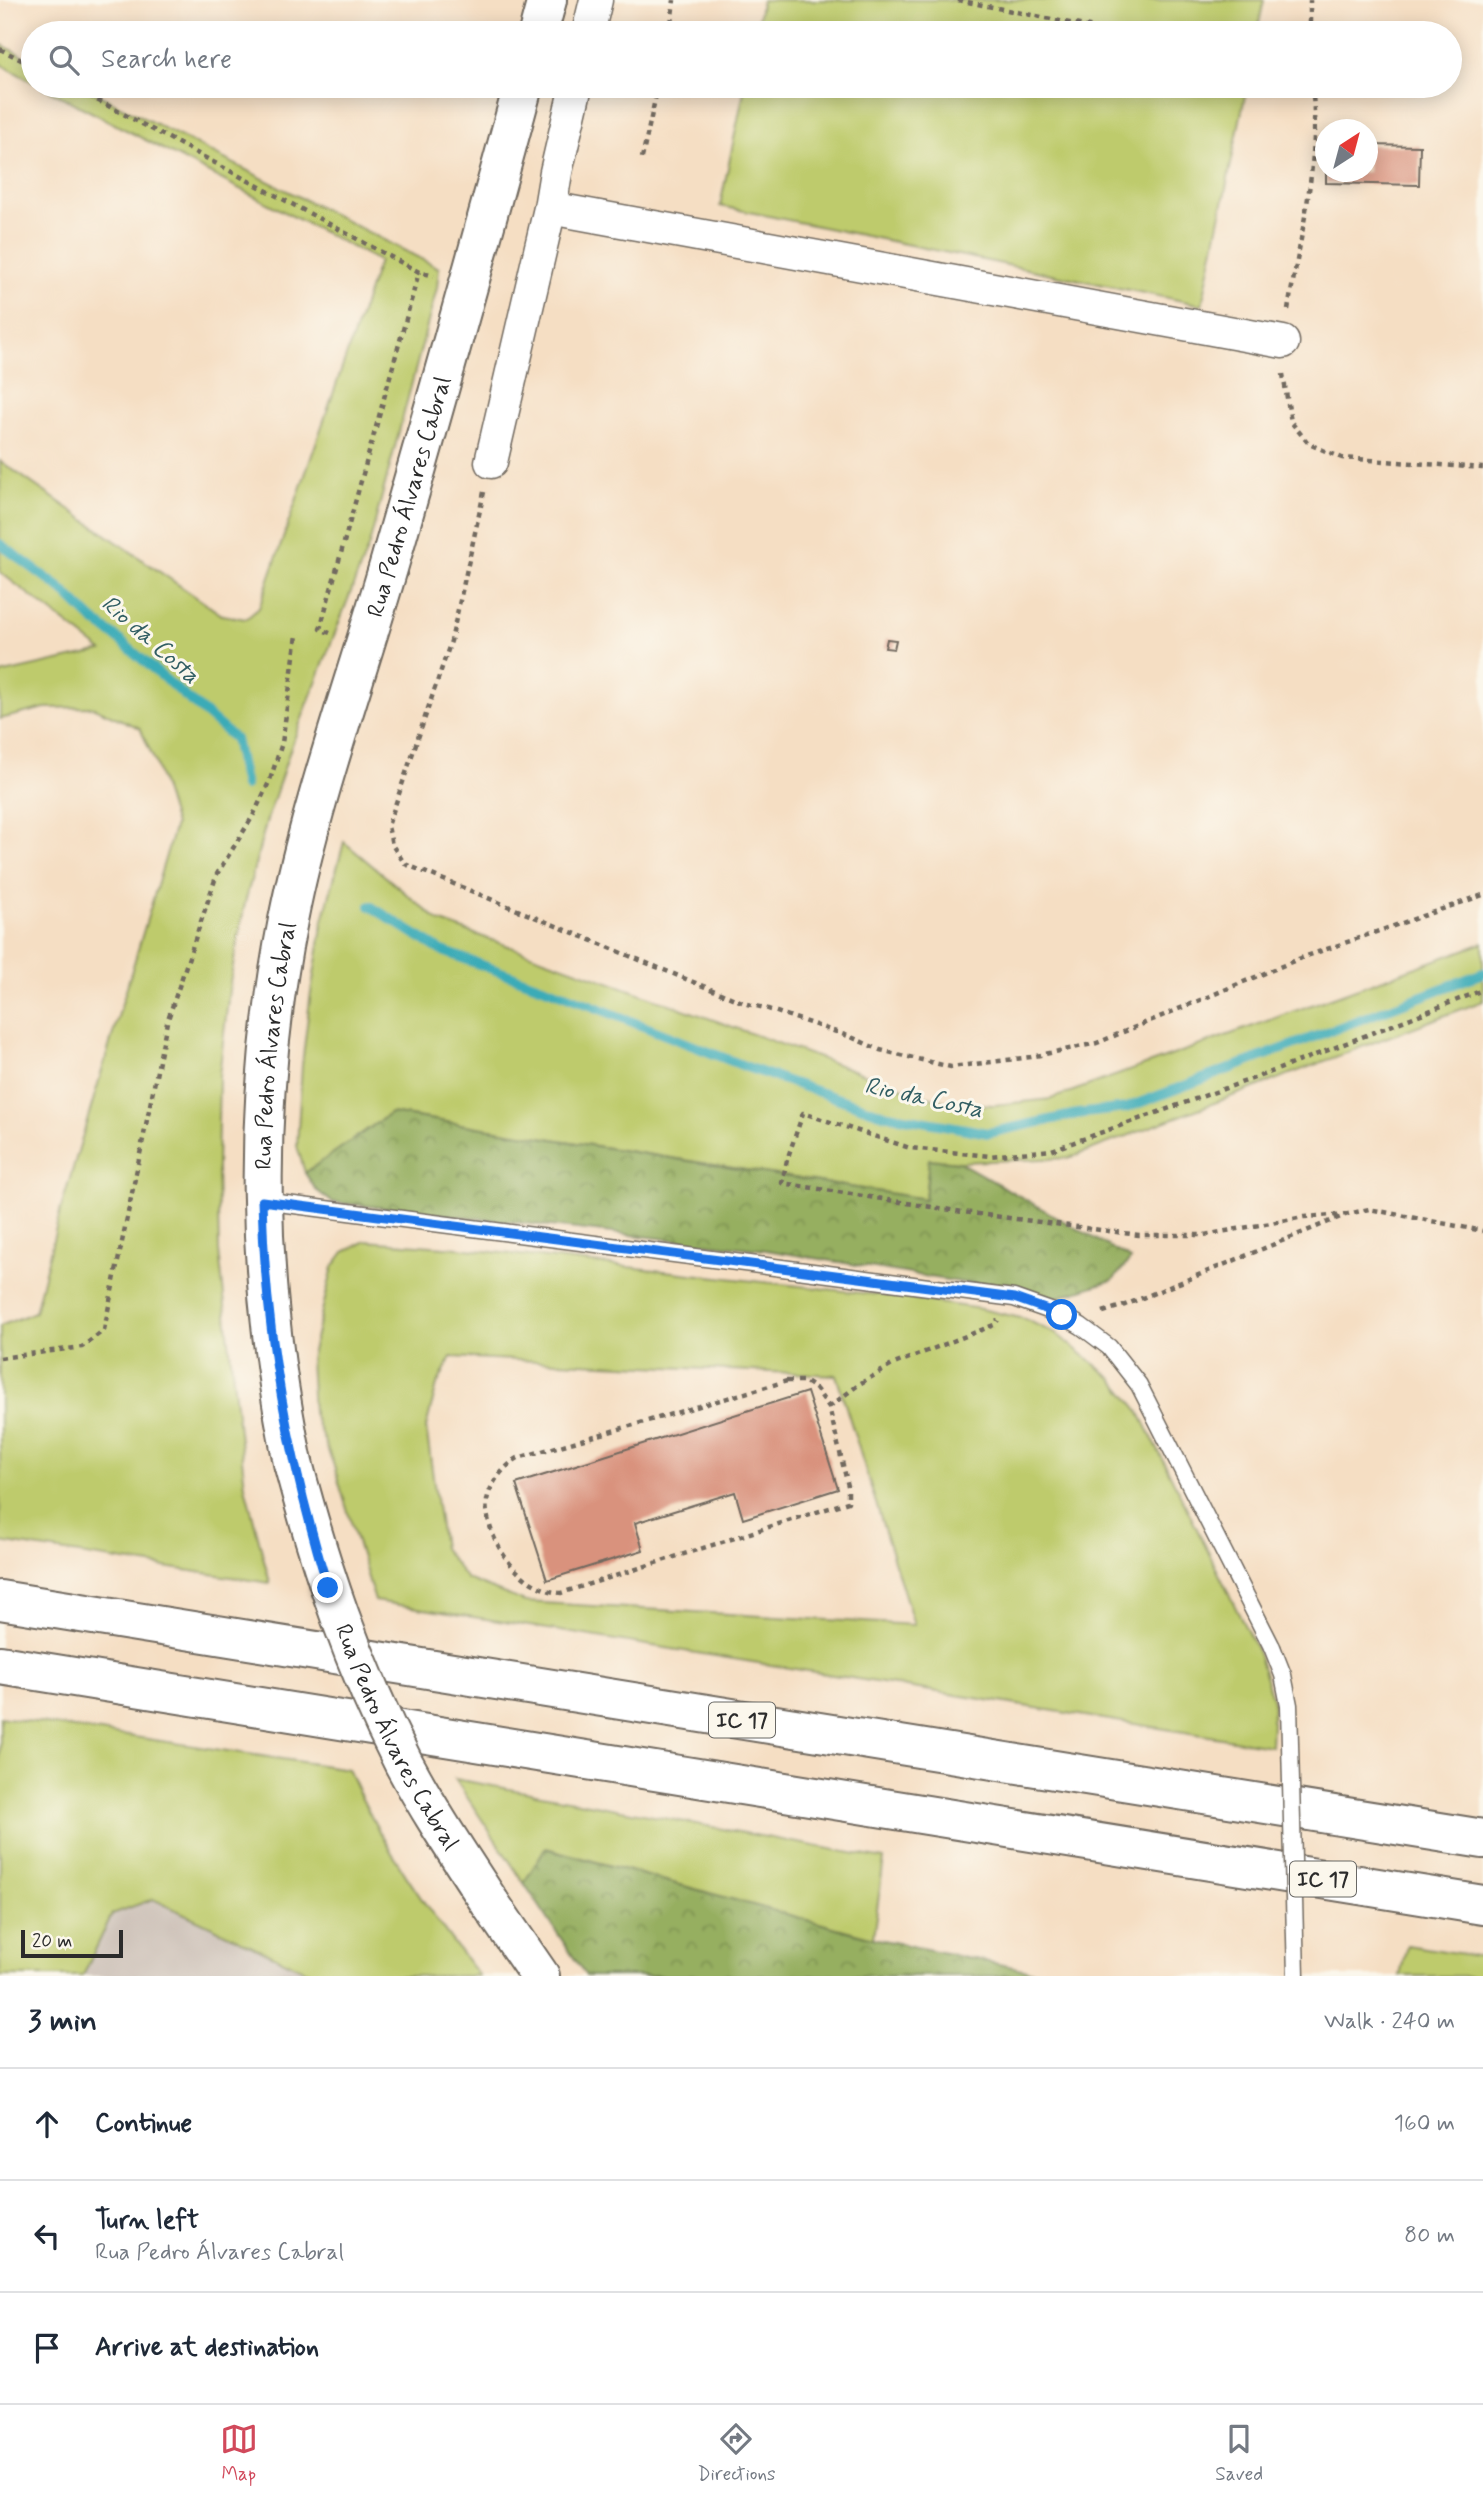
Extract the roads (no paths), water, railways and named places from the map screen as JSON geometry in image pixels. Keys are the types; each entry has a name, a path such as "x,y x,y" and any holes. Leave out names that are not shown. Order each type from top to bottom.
{"main road":[{"path":"541,21 547,0"},
{"name":"Rua Pedro Álvares Cabral","path":"520,98 388,569 301,864 288,918 266,1070 262,1201 268,1306 282,1407 293,1463 328,1588 370,1694 404,1763 490,1903 540,1976"},
{"name":"IC 17","path":"0,1600 1483,1839"},
{"name":"IC 17","path":"0,1665 1483,1905"}],"street":[{"path":"591,21 596,0"},
{"path":"491,462 573,98"},
{"path":"550,208 1283,342"}],"lane":[{"path":"262,1201 1014,1298 1062,1315 1081,1326 1109,1347 1139,1385 1272,1647 1283,1675 1289,1705 1296,1976"}],"waterway":[{"name":"Rio da Costa","path":"0,544 60,588 93,620 235,739 245,786"},
{"name":"Rio da Costa","path":"370,906 440,950 562,994 752,1069 883,1114 988,1133 1077,1114 1126,1108 1483,973"}]}
